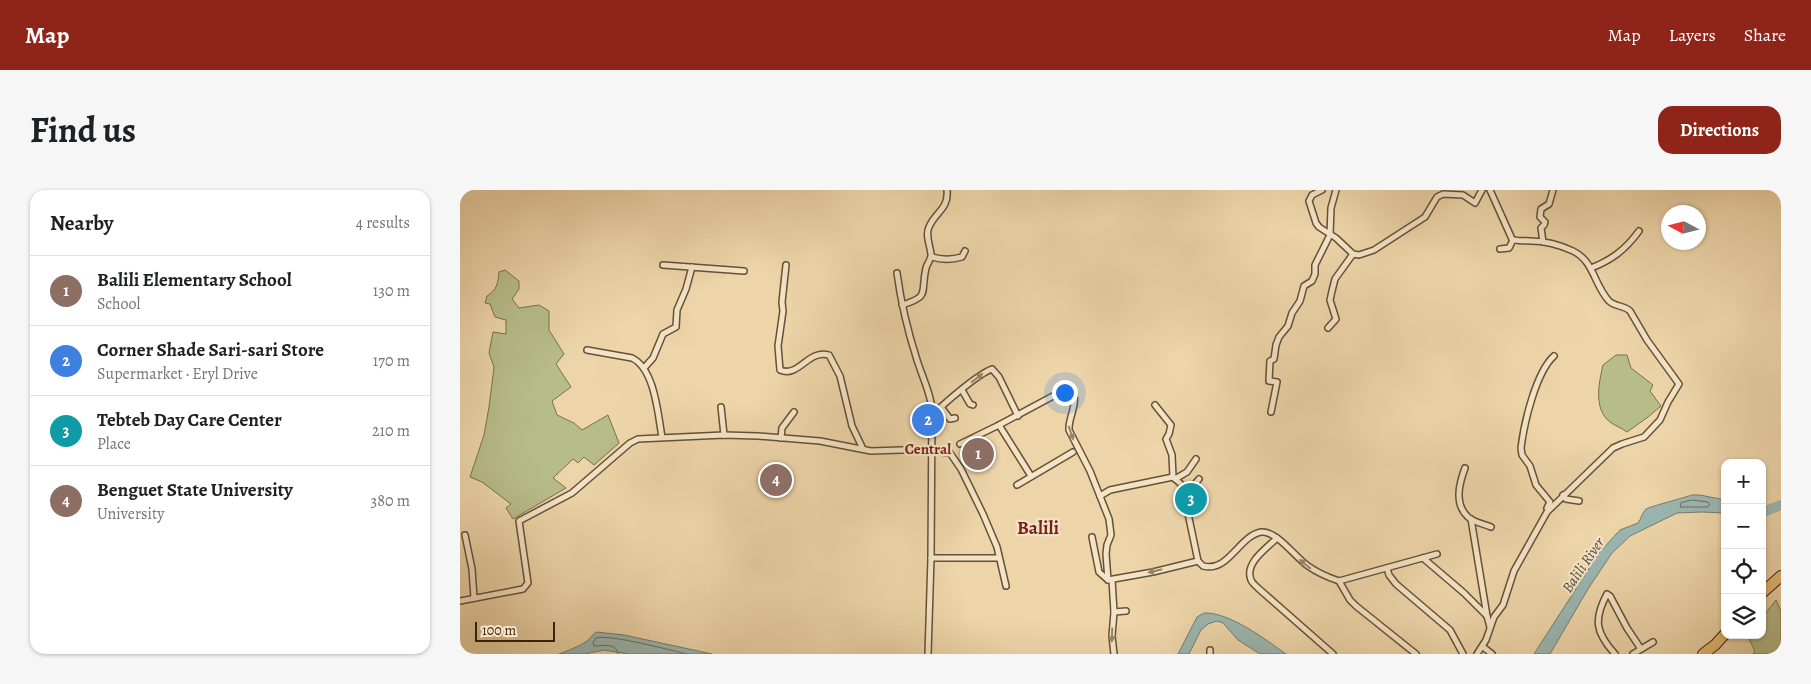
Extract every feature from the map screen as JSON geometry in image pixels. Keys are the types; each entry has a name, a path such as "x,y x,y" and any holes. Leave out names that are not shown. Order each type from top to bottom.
{"highway":[{"path":"1766,589 1781,576"},
{"path":"1703,654 1721,638"}],"street":[{"path":"902,305 921,298 926,268 932,257 929,226 947,203 947,190"},
{"path":"1322,190 1312,195 1309,201 1316,223 1353,254 1359,255 1374,250 1419,222 1430,212 1437,197 1443,194 1463,195 1475,203 1482,190"},
{"path":"1271,412 1277,382 1269,381 1270,361 1274,359 1279,337 1288,326 1292,313 1300,301 1304,286 1312,281 1315,274 1315,265 1330,235 1331,208 1336,190"},
{"path":"1490,190 1509,236 1513,240 1543,242 1559,246 1573,251 1583,258 1610,301 1630,311 1647,340 1679,384 1660,420 1644,437 1613,448 1580,482 1546,512"},
{"path":"1543,242 1540,228 1544,226 1545,222 1540,217 1541,209 1549,204 1553,190"},
{"path":"1591,268 1605,263 1621,252 1639,231"},
{"path":"1500,249 1509,248 1513,240"},
{"path":"932,257 950,260 962,257 966,251"},
{"path":"1328,328 1336,318 1330,300 1336,279 1353,254"},
{"path":"663,265 744,271"},
{"path":"786,265 778,346 780,370 786,372 796,370 808,359 822,354 829,355 840,376 852,426 863,449"},
{"path":"644,368 653,358 663,334 676,327 677,310 686,289 692,267"},
{"path":"897,273 902,305 930,398 932,416 929,654"},
{"path":"587,350 632,358 638,361 644,368 656,402 662,437"},
{"path":"1478,654 1483,647 1494,617 1502,606 1514,571 1550,502 1536,485 1530,466 1522,455 1521,448 1535,385 1546,365 1554,356"},
{"path":"932,416 962,390 992,369 996,372 1018,416"},
{"path":"960,444 1018,416 1067,389 1073,394 1074,407 1068,430 1090,471 1111,526 1111,536 1106,551 1114,612 1112,636 1114,654"},
{"path":"962,390 972,405"},
{"path":"1155,405 1171,425 1166,440 1172,455 1174,478 1182,485 1198,561 1203,566 1207,567 1225,560 1249,538 1261,532 1277,538 1306,565 1326,577 1339,580 1437,554"},
{"path":"721,407 724,435"},
{"path":"941,407 950,419 955,418"},
{"path":"781,438 782,428 794,412"},
{"path":"999,425 1031,476"},
{"path":"460,601 523,589 528,583 519,526 520,520 572,493 634,440 724,435 820,441 874,451 932,450 946,451 952,454 983,514 997,547 1006,586"},
{"path":"1017,485 1073,452"},
{"path":"1100,496 1110,490 1174,478 1188,472 1196,459"},
{"path":"1465,468 1458,500 1467,517 1491,527"},
{"path":"1184,493 1190,490 1199,479"},
{"path":"1563,495 1566,499 1579,501"},
{"path":"1470,519 1490,628"},
{"path":"465,535 472,569 474,598"},
{"path":"1092,537 1100,572 1110,580"},
{"path":"1277,538 1256,559 1251,569 1251,580 1267,597 1333,654"},
{"path":"931,558 999,558"},
{"path":"1423,558 1464,593 1487,616"},
{"path":"1110,580 1198,561"},
{"path":"1387,568 1389,575 1396,584 1450,630 1463,654"},
{"path":"1339,580 1350,600 1356,606 1416,654"},
{"path":"1615,654 1605,643 1598,628 1598,619 1607,594 1641,648"},
{"path":"1263,601 1267,597"},
{"path":"1114,612 1126,611"},
{"path":"1632,654 1653,642"},
{"path":"1483,647 1492,654"}],"green space":[{"path":"505,270 519,281 519,289 512,299 519,308 539,305 549,311 549,330 564,354 556,364 571,387 552,401 557,415 574,423 582,430 608,415 619,443 594,465 584,457 578,463 573,459 553,478 566,488 513,519 506,508 511,504 482,482 470,477 484,435 489,407 494,367 489,353 493,332 506,334 506,320 495,317 490,304 485,303 487,296 496,286 499,272"},
{"path":"1616,355 1627,355 1631,368 1653,385 1650,391 1661,406 1627,432 1605,417 1599,403 1599,387 1603,365"},
{"path":"1776,600 1781,611 1781,654 1753,654 1755,651 1749,639 1766,639 1766,613"}],"water":[{"path":"1692,495 1700,495 1721,499 1721,513 1677,513 1630,536 1612,553 1588,589 1550,654 1534,654 1599,553 1620,530 1638,523 1643,512 1654,506"},
{"path":"1204,613 1225,617 1236,622 1286,654 1260,654 1238,640 1223,623 1217,621 1208,624 1201,630 1189,654 1178,654 1197,617"},
{"path":"596,632 624,635 712,654 628,654 604,650 585,654 559,654 584,643"}],"waterway":[{"path":"1766,511 1781,505"}],"place":[{"name":"Corner Shade Sari-sari Store","path":"928,420"},
{"name":"Balili Elementary School","path":"978,454"},
{"name":"Benguet State University","path":"776,480"},
{"name":"Tebteb Day Care Center","path":"1191,499"}],"district":[{"name":"Central","path":"928,449"},
{"name":"Balili","path":"1038,528"}],"water label":[{"name":"Balili River","path":"1583,565"}]}
